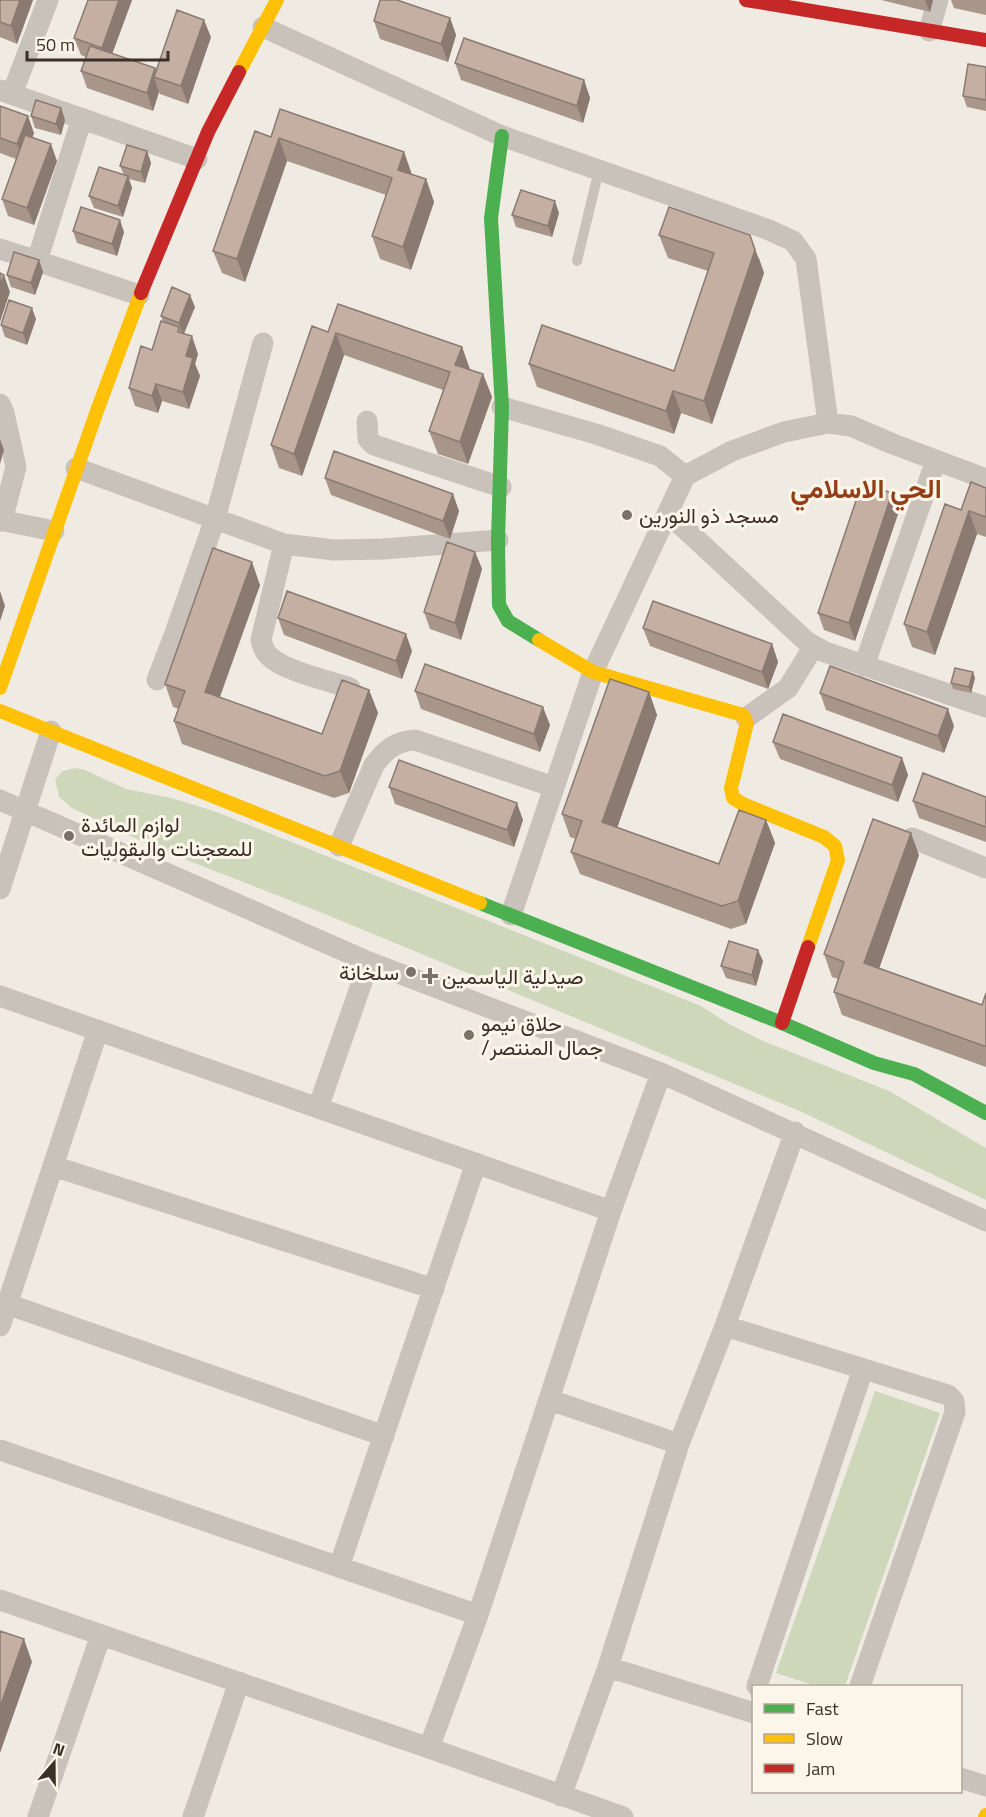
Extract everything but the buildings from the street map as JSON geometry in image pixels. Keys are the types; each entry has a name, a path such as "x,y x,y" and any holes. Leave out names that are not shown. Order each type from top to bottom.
{"street":[{"path":"48,0 6,92 197,159"},
{"path":"0,688 110,371 139,295 208,130 277,0"},
{"path":"746,0 808,5 929,31 986,40"},
{"path":"929,31 938,0"},
{"path":"263,27 502,136 770,230 793,241 806,259 828,423"},
{"path":"37,261 82,118"},
{"path":"502,136 491,218 502,407 498,540 499,605 508,621 593,672 739,712 746,718 747,723 731,788 733,798 824,837 835,846 838,860 782,1023"},
{"path":"0,249 139,295"},
{"path":"157,680 214,519 263,343"},
{"path":"502,407 596,434 660,456 684,476"},
{"path":"1,411 16,467 1,520 54,531"},
{"path":"367,421 368,439 374,445 501,486"},
{"path":"511,915 593,672 684,476 732,451 753,443 784,432 828,423 851,426 986,478"},
{"path":"864,666 936,460"},
{"path":"76,468 284,543 334,550 498,540"},
{"path":"668,513 794,631 825,652 986,707"},
{"path":"284,543 261,640 264,650 271,658 285,666 350,687"},
{"path":"746,718 788,688 814,645"},
{"path":"0,711 782,1023 873,1063 914,1074 986,1113"},
{"path":"0,890 51,730"},
{"path":"339,846 374,765 383,754 403,741 415,740 554,787"},
{"path":"0,800 369,962 661,1073 795,1132 986,1221"},
{"path":"912,838 986,868"},
{"path":"318,1108 369,962"},
{"path":"0,996 611,1211"},
{"path":"0,1326 98,1030"},
{"path":"873,1063 897,1083"},
{"path":"429,1748 478,1616 611,1211 661,1073"},
{"path":"952,1093 986,1102"},
{"path":"561,1796 608,1667 679,1444 725,1326 795,1132"},
{"path":"339,1567 476,1163"},
{"path":"53,1166 434,1289"},
{"path":"8,1304 384,1436"},
{"path":"725,1326 948,1395 954,1401 955,1412 860,1685"},
{"path":"757,1685 863,1369"},
{"path":"550,1400 679,1444"},
{"path":"0,1450 478,1616"},
{"path":"0,1600 623,1817"},
{"path":"38,1817 101,1635"},
{"path":"608,1667 752,1707"},
{"path":"195,1816 239,1682"},
{"path":"962,1779 986,1786"}],"lane":[{"path":"577,261 598,170"}],"green space":[{"path":"75,768 85,770 126,789 171,798 214,811 701,1006 729,1024 763,1041 889,1091 986,1148 986,1200 802,1112 320,912 158,849 72,808 59,797 55,779 63,771"},
{"path":"875,1391 940,1413 845,1685 813,1685 776,1673"}],"traffic: fast":[{"path":"502,136 491,218 502,407 498,540 499,605 508,621 539,640"},
{"path":"480,903 782,1023 874,1063 914,1074 986,1113"}],"traffic: slow":[{"path":"239,72 277,0"},
{"path":"0,688 98,408 141,293"},
{"path":"539,640 593,672 743,715 747,723 731,788 733,798 824,837 835,846 838,860 808,947"},
{"path":"0,711 480,903"}],"traffic: jam":[{"path":"746,0 986,40"},
{"path":"141,293 208,132 239,72"},
{"path":"782,1023 808,947"}],"place":[{"name":"مسجد ذو النورين","path":"627,515"},
{"name":"لوازم المائدة للمعجنات والبقوليات","path":"69,836"},
{"name":"سلخانة","path":"411,972"},
{"name":"صيدلية الياسمين","path":"430,976"},
{"name":"حلاق نيمو /جمال المنتصر","path":"469,1035"}],"district":[{"name":"الحي الاسلامي","path":"866,487"}]}
